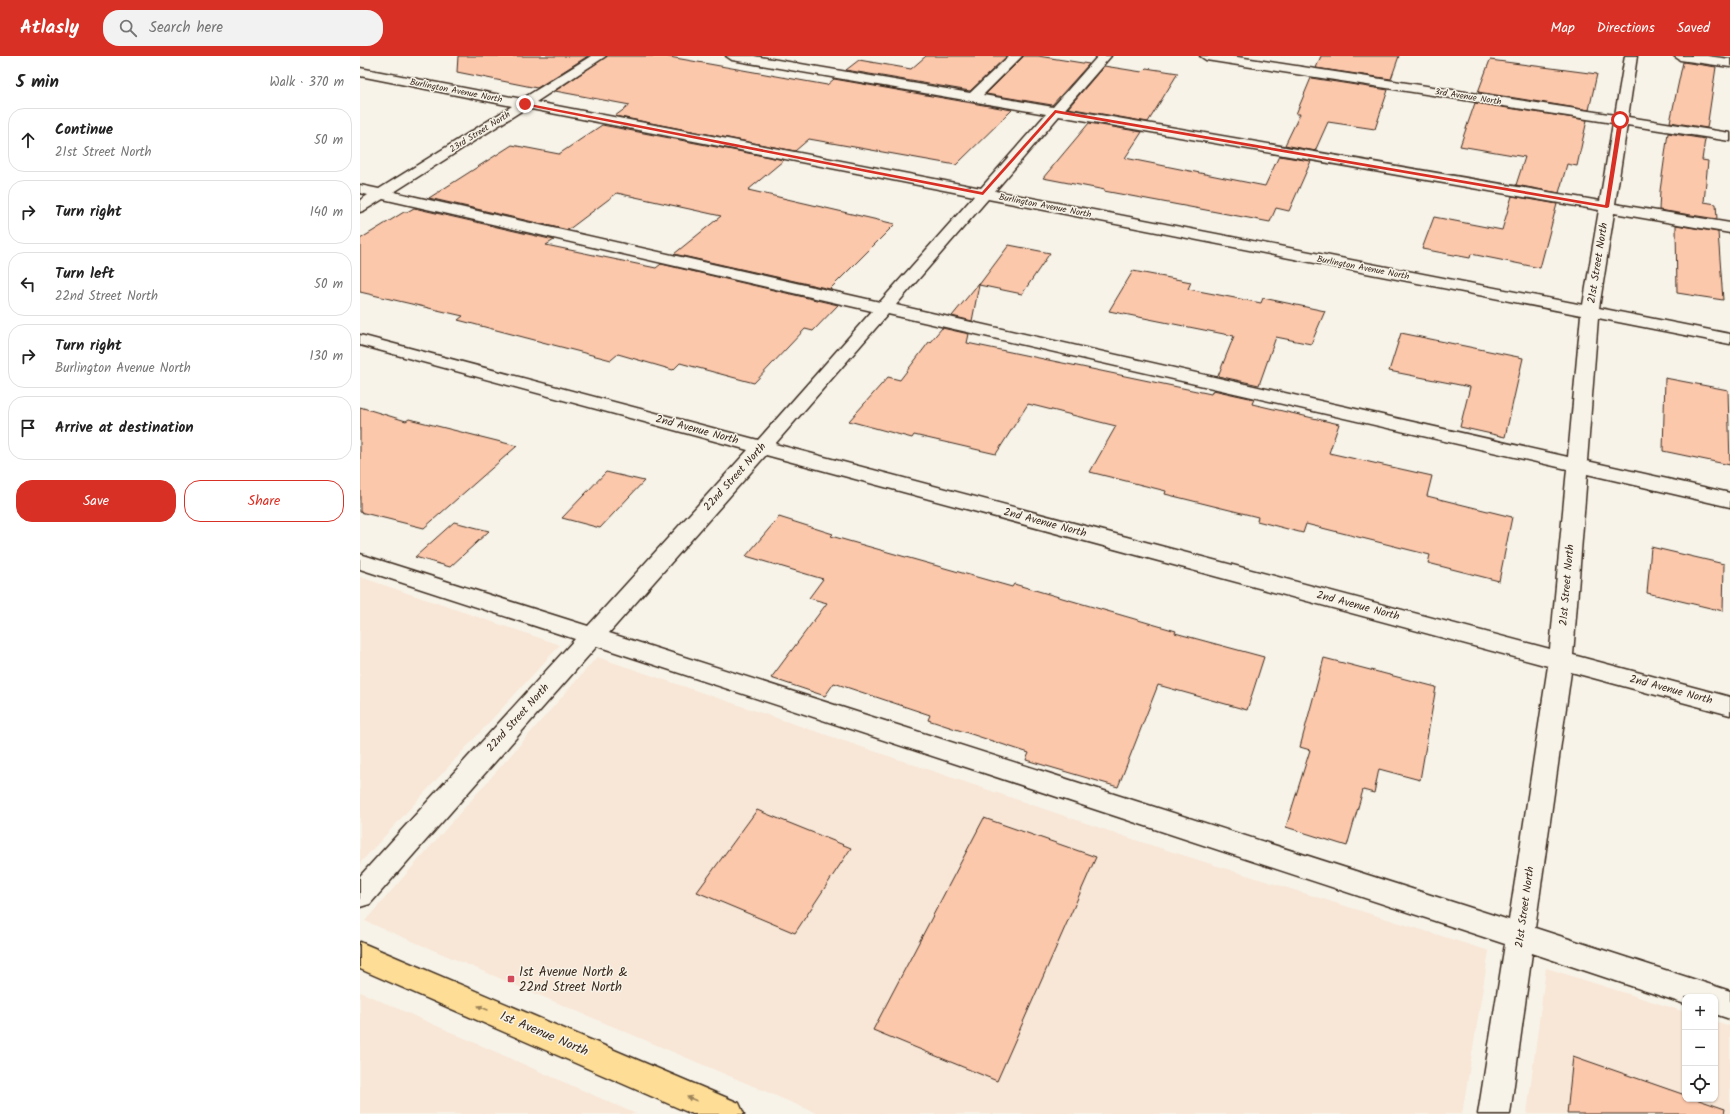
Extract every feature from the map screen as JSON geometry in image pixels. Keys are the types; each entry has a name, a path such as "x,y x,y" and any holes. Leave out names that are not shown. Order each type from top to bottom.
{"main road":[{"name":"1st Avenue North","path":"360,955 728,1114"}],"street":[{"name":"23rd Street North","path":"360,206 600,56"},
{"path":"732,56 1730,228"},
{"path":"973,98 1016,56"},
{"name":"22nd Street North","path":"360,895 761,448 1105,56"},
{"name":"3rd Avenue North","path":"1206,56 1730,137"},
{"name":"21st Street North","path":"1494,1114 1560,660 1578,466 1590,312 1631,56"},
{"path":"1680,56 1730,63"},
{"name":"Burlington Avenue North","path":"360,72 1730,339"},
{"path":"360,189 1730,500"},
{"name":"2nd Avenue North","path":"360,340 1730,706"},
{"path":"360,561 593,635 1698,994"},
{"path":"1718,1001 1730,1004"}],"shaded area":[{"path":"360,577 560,645 360,863"},
{"path":"597,657 1144,843 1489,951 1462,1114 819,1114 365,921"},
{"path":"1546,968 1682,1011 1682,1102 1718,1102 1718,1022 1730,1026 1730,1114 1527,1114"},
{"path":"360,992 636,1114 360,1114"}],"building":[{"path":"458,56 588,56 537,88 457,72"},
{"path":"607,56 664,56 827,85 834,79 1012,110 956,165 809,139 795,151 615,116 630,105 555,91"},
{"path":"926,56 1007,56 970,91 846,70 859,60 911,69"},
{"path":"1024,56 1038,56 1089,64 1052,105 986,94"},
{"path":"1321,56 1399,56 1391,79 1316,68"},
{"path":"1490,60 1597,74 1589,110 1478,92"},
{"path":"1683,62 1716,67 1707,128 1670,122"},
{"path":"1104,66 1142,72 1146,68 1178,73 1148,122 1068,108"},
{"path":"1311,78 1388,90 1375,129 1328,122 1315,151 1285,145 1300,114 1296,114"},
{"path":"1475,103 1587,120 1577,166 1567,164 1559,193 1516,185 1525,157 1460,146"},
{"path":"1089,123 1142,132 1125,158 1265,186 1279,156 1311,161 1289,211 1276,208 1270,222 1043,178"},
{"path":"602,125 784,160 748,190 895,224 830,289 674,254 721,216 617,193 568,230 429,198 512,145 559,154"},
{"path":"1668,133 1705,139 1702,160 1708,161 1704,202 1716,204 1717,219 1659,210 1660,191"},
{"path":"1512,196 1557,204 1540,268 1471,254 1470,258 1422,249 1434,217 1502,230"},
{"path":"414,208 554,240 546,245 656,268 661,264 838,305 813,331 805,329 754,383 680,363 673,370 618,354 611,360 458,320 463,316 360,292 360,239 404,212"},
{"path":"1676,225 1718,232 1723,300 1677,293"},
{"path":"1009,245 1050,253 1022,294 979,285"},
{"path":"1133,271 1191,282 1188,289 1261,303 1263,298 1325,311 1311,344 1276,337 1259,385 1218,376 1234,336 1109,311"},
{"path":"979,283 972,321 952,316"},
{"path":"942,328 969,334 967,343 1211,394 1213,390 1254,399 1252,404 1339,424 1329,453 1432,476 1427,496 1512,517 1499,581 1428,563 1430,555 1306,524 1303,533 1257,521 1258,517 1165,494 1166,491 1090,472 1116,426 1028,404 996,454 914,435 912,438 849,421 888,377 900,380 929,342"},
{"path":"1401,333 1523,358 1505,437 1460,427 1470,387 1389,371"},
{"path":"1665,378 1728,390 1730,465 1663,451"},
{"path":"360,407 406,421 409,419 517,446 424,528 360,512"},
{"path":"606,472 644,481 600,528 562,518"},
{"path":"779,517 833,534 831,536 1012,587 1014,584 1176,631 1175,633 1264,657 1247,710 1158,685 1118,787 1026,760 1029,753 928,720 930,715 834,683 825,696 771,678 827,603 809,598 823,579 746,556"},
{"path":"454,522 489,531 450,567 415,557"},
{"path":"1651,547 1724,564 1723,611 1647,593"},
{"path":"1324,658 1436,687 1420,780 1379,769 1374,793 1363,790 1347,846 1286,827 1310,750 1300,747"},
{"path":"757,810 851,848 795,933 697,892"},
{"path":"984,818 1096,857 997,1081 873,1030"},
{"path":"1573,1056 1682,1094 1682,1102 1705,1102 1725,1109 1724,1114 1567,1114"}],"place":[{"name":"1st Avenue North & 22nd Street North","path":"511,979"}],"route":[{"path":"525,104 983,194 1055,112 1607,207 1620,120"}]}
